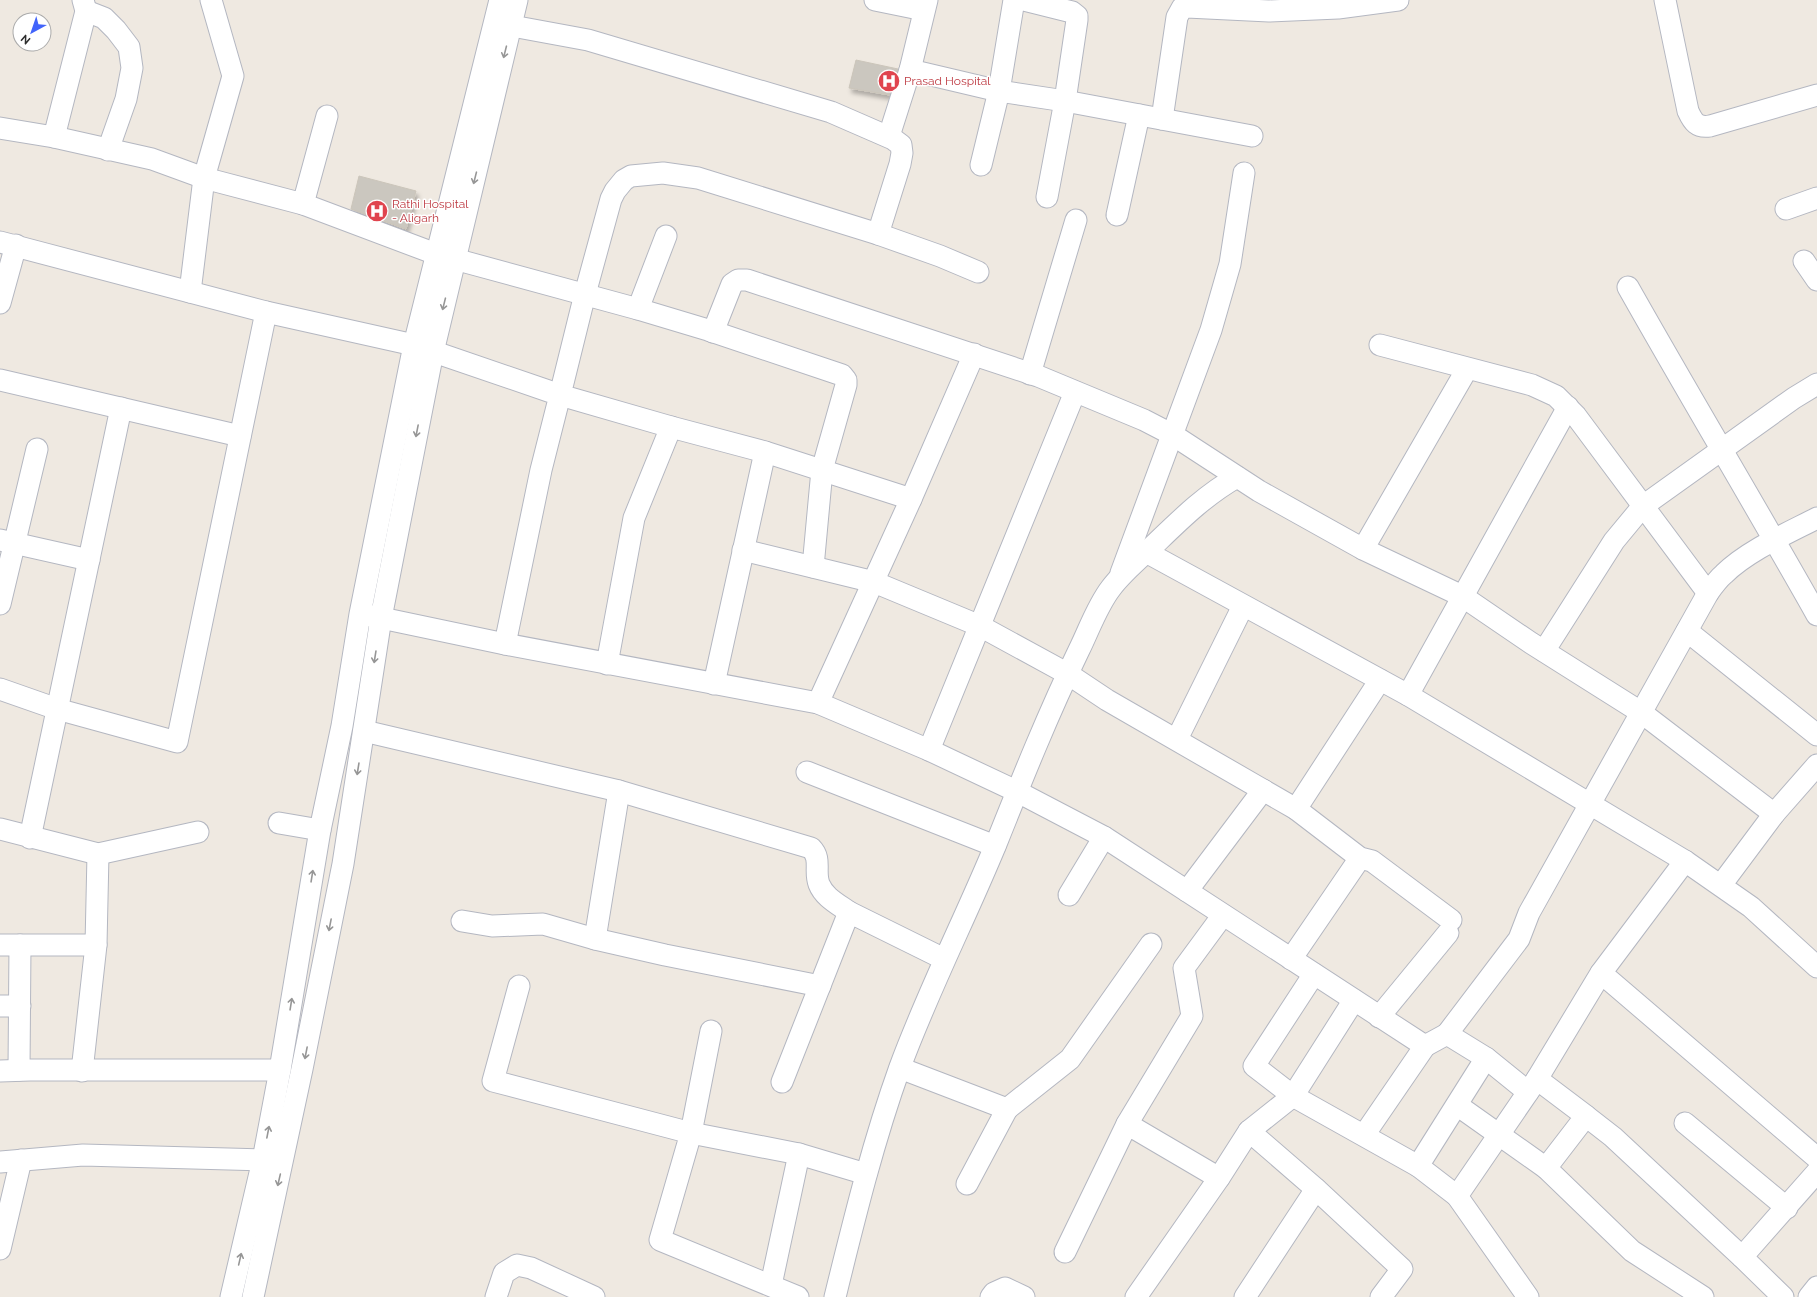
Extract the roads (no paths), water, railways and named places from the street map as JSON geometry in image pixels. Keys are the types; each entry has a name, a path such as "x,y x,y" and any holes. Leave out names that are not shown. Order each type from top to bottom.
{"street":[{"path":"190,292 204,178 233,76 211,0"},
{"path":"253,1297 302,1069 340,879 423,348 436,254 500,0"},
{"path":"231,1297 263,1160 280,1070 320,830 342,726 360,614 423,348 455,260 517,0"},
{"path":"875,0 926,5 910,70 889,136"},
{"path":"981,165 999,91 1014,0"},
{"path":"1024,0 1072,12 1077,16 1077,27 1065,101 1047,197"},
{"path":"1162,119 1177,17 1180,9 1187,7 1243,5 1269,11 1338,8 1398,0"},
{"path":"1664,0 1688,110 1692,121 1696,125 1703,127 1710,126 1817,95"},
{"path":"54,137 84,5 104,18 116,30 129,47 132,68 126,99 108,150"},
{"path":"512,26 588,40 831,112 889,136 901,145 902,153 900,164 878,234"},
{"path":"910,70 999,91 1065,101 1252,136"},
{"path":"1117,215 1139,115"},
{"path":"303,204 327,116"},
{"path":"0,128 54,137 152,159 204,178 303,204 455,260 638,309 713,332 842,375 846,380 846,385 822,470 813,567"},
{"path":"504,644 541,470 585,294 611,199 615,191 624,180 640,174 663,173 698,178 878,234 940,256 978,272"},
{"path":"1120,577 1211,330 1230,264 1244,173"},
{"path":"1786,209 1817,198"},
{"path":"1030,374 1076,220"},
{"path":"638,309 666,236"},
{"path":"0,303 8,244 266,312 423,348 560,395 765,452 911,499"},
{"path":"1804,261 1817,280"},
{"path":"713,332 731,286 735,281 742,279 974,354 1030,374 1144,420 1173,434 1237,477 1363,549 1462,596 1544,651 1642,713 1774,814"},
{"path":"1628,287 1721,451 1775,540 1817,615"},
{"path":"0,689 57,709 178,742 266,312"},
{"path":"1380,345 1532,385 1556,396 1568,407 1708,592"},
{"path":"818,703 874,582 974,354"},
{"path":"1363,549 1467,369"},
{"path":"0,380 240,436"},
{"path":"1544,651 1614,541 1643,506 1794,398 1817,384"},
{"path":"929,750 1075,392"},
{"path":"1408,695 1568,407"},
{"path":"30,838 121,408"},
{"path":"607,664 634,518 671,427"},
{"path":"0,604 7,541 37,449"},
{"path":"714,684 765,452"},
{"path":"835,1297 866,1174 900,1068 944,959 995,846 1016,791 1068,674 1110,589 1120,577 1204,499 1237,477"},
{"path":"1364,1135 1425,1046 1447,1034 1519,939 1529,913 1588,804 1642,713 1708,592 1724,574 1734,566 1775,540 1817,518"},
{"path":"7,541 89,560"},
{"path":"743,550 874,582 980,626 1068,674 1107,700 1296,809 1360,858 1372,861 1450,926 1379,1017"},
{"path":"1146,552 1408,695 1685,861 1751,907 1817,967"},
{"path":"1177,739 1243,606"},
{"path":"360,614 504,644 818,703 929,750 1016,791 1104,838 1425,1046"},
{"path":"1687,631 1817,735"},
{"path":"1296,809 1380,680"},
{"path":"364,731 619,791 811,848 816,853 818,860 818,883 824,893 849,912 944,959"},
{"path":"1721,885 1774,814 1817,765"},
{"path":"807,772 995,846"},
{"path":"1187,891 1263,790"},
{"path":"595,939 619,791"},
{"path":"279,823 320,830"},
{"path":"0,829 30,838 98,854 198,832"},
{"path":"1069,895 1104,838"},
{"path":"82,1071 96,945 98,854"},
{"path":"1291,959 1360,858"},
{"path":"1457,1196 1533,1085 1601,973 1685,861"},
{"path":"782,1082 849,912"},
{"path":"1065,1252 1127,1124 1192,1016 1184,968 1223,914"},
{"path":"462,921 492,926 542,924 595,939 820,986"},
{"path":"967,1184 1007,1109 1070,1058 1151,944"},
{"path":"96,945 10,945 9,1071 280,1070"},
{"path":"1601,973 1817,1158"},
{"path":"1314,974 1254,1066 1293,1096 1418,1166 1457,1196 1528,1297"},
{"path":"519,986 494,1081 692,1133 799,1154 866,1174"},
{"path":"1136,1297 1218,1178 1248,1131 1293,1096 1354,1000"},
{"path":"711,1031 692,1133 660,1240 798,1297"},
{"path":"1447,1034 1586,1116 1613,1137 1783,1297"},
{"path":"1418,1166 1486,1058"},
{"path":"900,1068 1007,1109"},
{"path":"1457,1105 1546,1168 1632,1251 1703,1297"},
{"path":"1546,1168 1586,1116"},
{"path":"1686,1123 1787,1208"},
{"path":"1127,1124 1218,1178"},
{"path":"1248,1131 1316,1189 1402,1269 1381,1297"},
{"path":"772,1285 799,1154"},
{"path":"0,1162 83,1155 263,1160"},
{"path":"0,1249 21,1160"},
{"path":"1742,1257 1787,1208 1817,1172"},
{"path":"1245,1297 1316,1189"},
{"path":"496,1297 504,1273 517,1265 531,1268 594,1297"},
{"path":"1809,1297 1817,1286"},
{"path":"991,1297 994,1293 1005,1288 1024,1297"}],"place":[{"name":"Prasad Hospital","path":"889,81"},
{"name":"Rathi Hospital - Aligarh","path":"377,211"}]}
